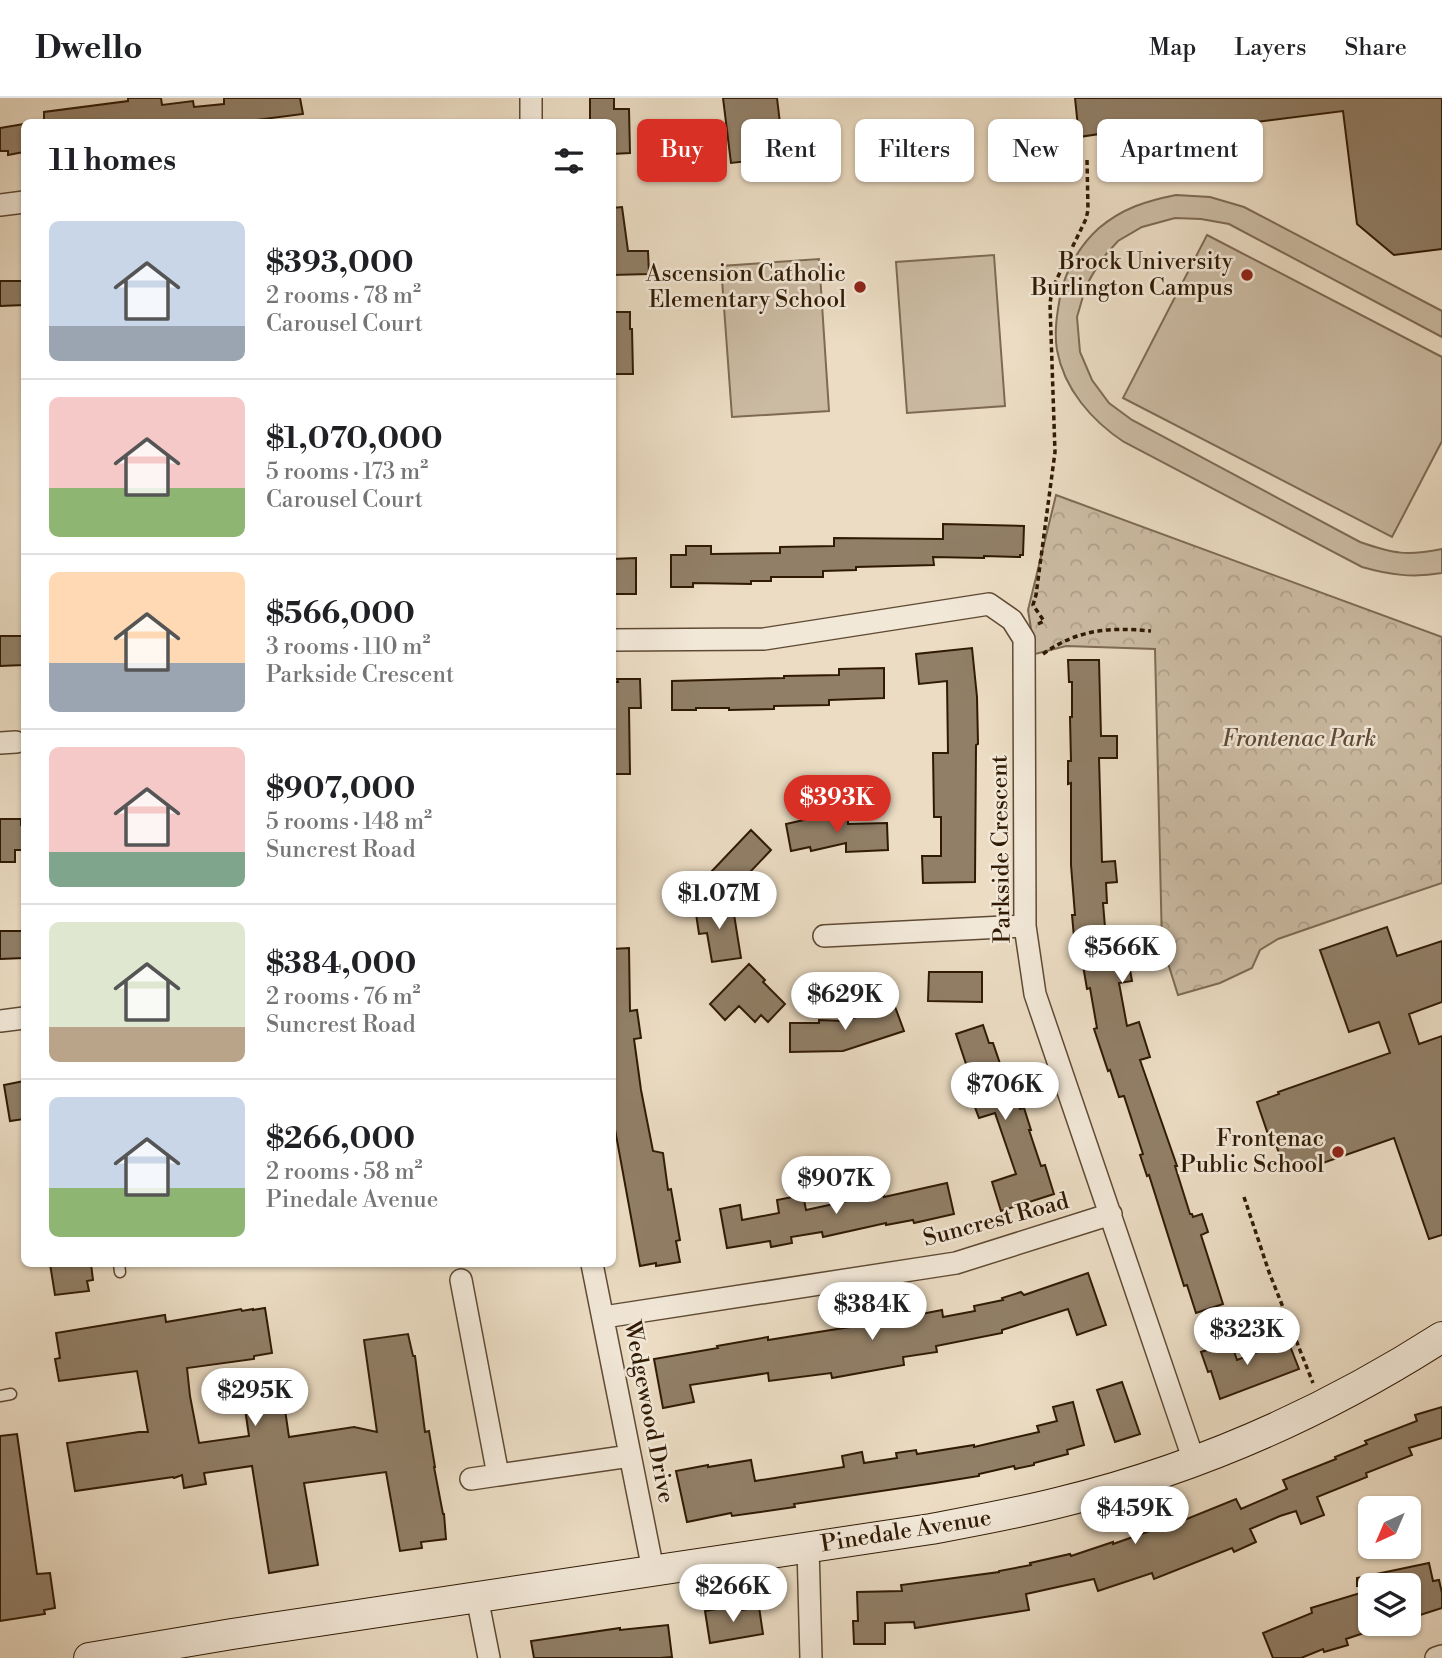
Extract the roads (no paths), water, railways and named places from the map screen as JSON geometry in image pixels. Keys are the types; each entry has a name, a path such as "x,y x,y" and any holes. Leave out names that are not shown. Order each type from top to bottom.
{"street":[{"path":"530,119 531,98"},
{"path":"0,205 21,202"},
{"name":"Parkside Crescent","path":"616,640 764,639 989,604 1012,620 1024,639 1025,926 1035,994 1194,1461"},
{"path":"824,936 1025,926"},
{"path":"0,1021 21,1018"},
{"name":"Suncrest Road","path":"604,1317 956,1263 1111,1214"},
{"name":"Wedgewood Drive","path":"593,1267 653,1570"},
{"path":"461,1280 498,1475"},
{"name":"Pinedale Avenue","path":"89,1658 930,1529 1011,1514 1110,1489 1194,1461 1273,1429 1399,1364 1442,1336"},
{"path":"471,1479 630,1456"},
{"path":"808,1547 811,1658"},
{"path":"477,1597 489,1658"},
{"path":"1436,1658 1442,1656"}],"place":[{"name":"Brock University Burlington Campus","path":"1247,275"},
{"name":"Ascension Catholic Elementary School","path":"860,287"},
{"name":"Frontenac Public School","path":"1338,1152"}],"park label":[{"name":"Frontenac Park","path":"1299,739"}]}
